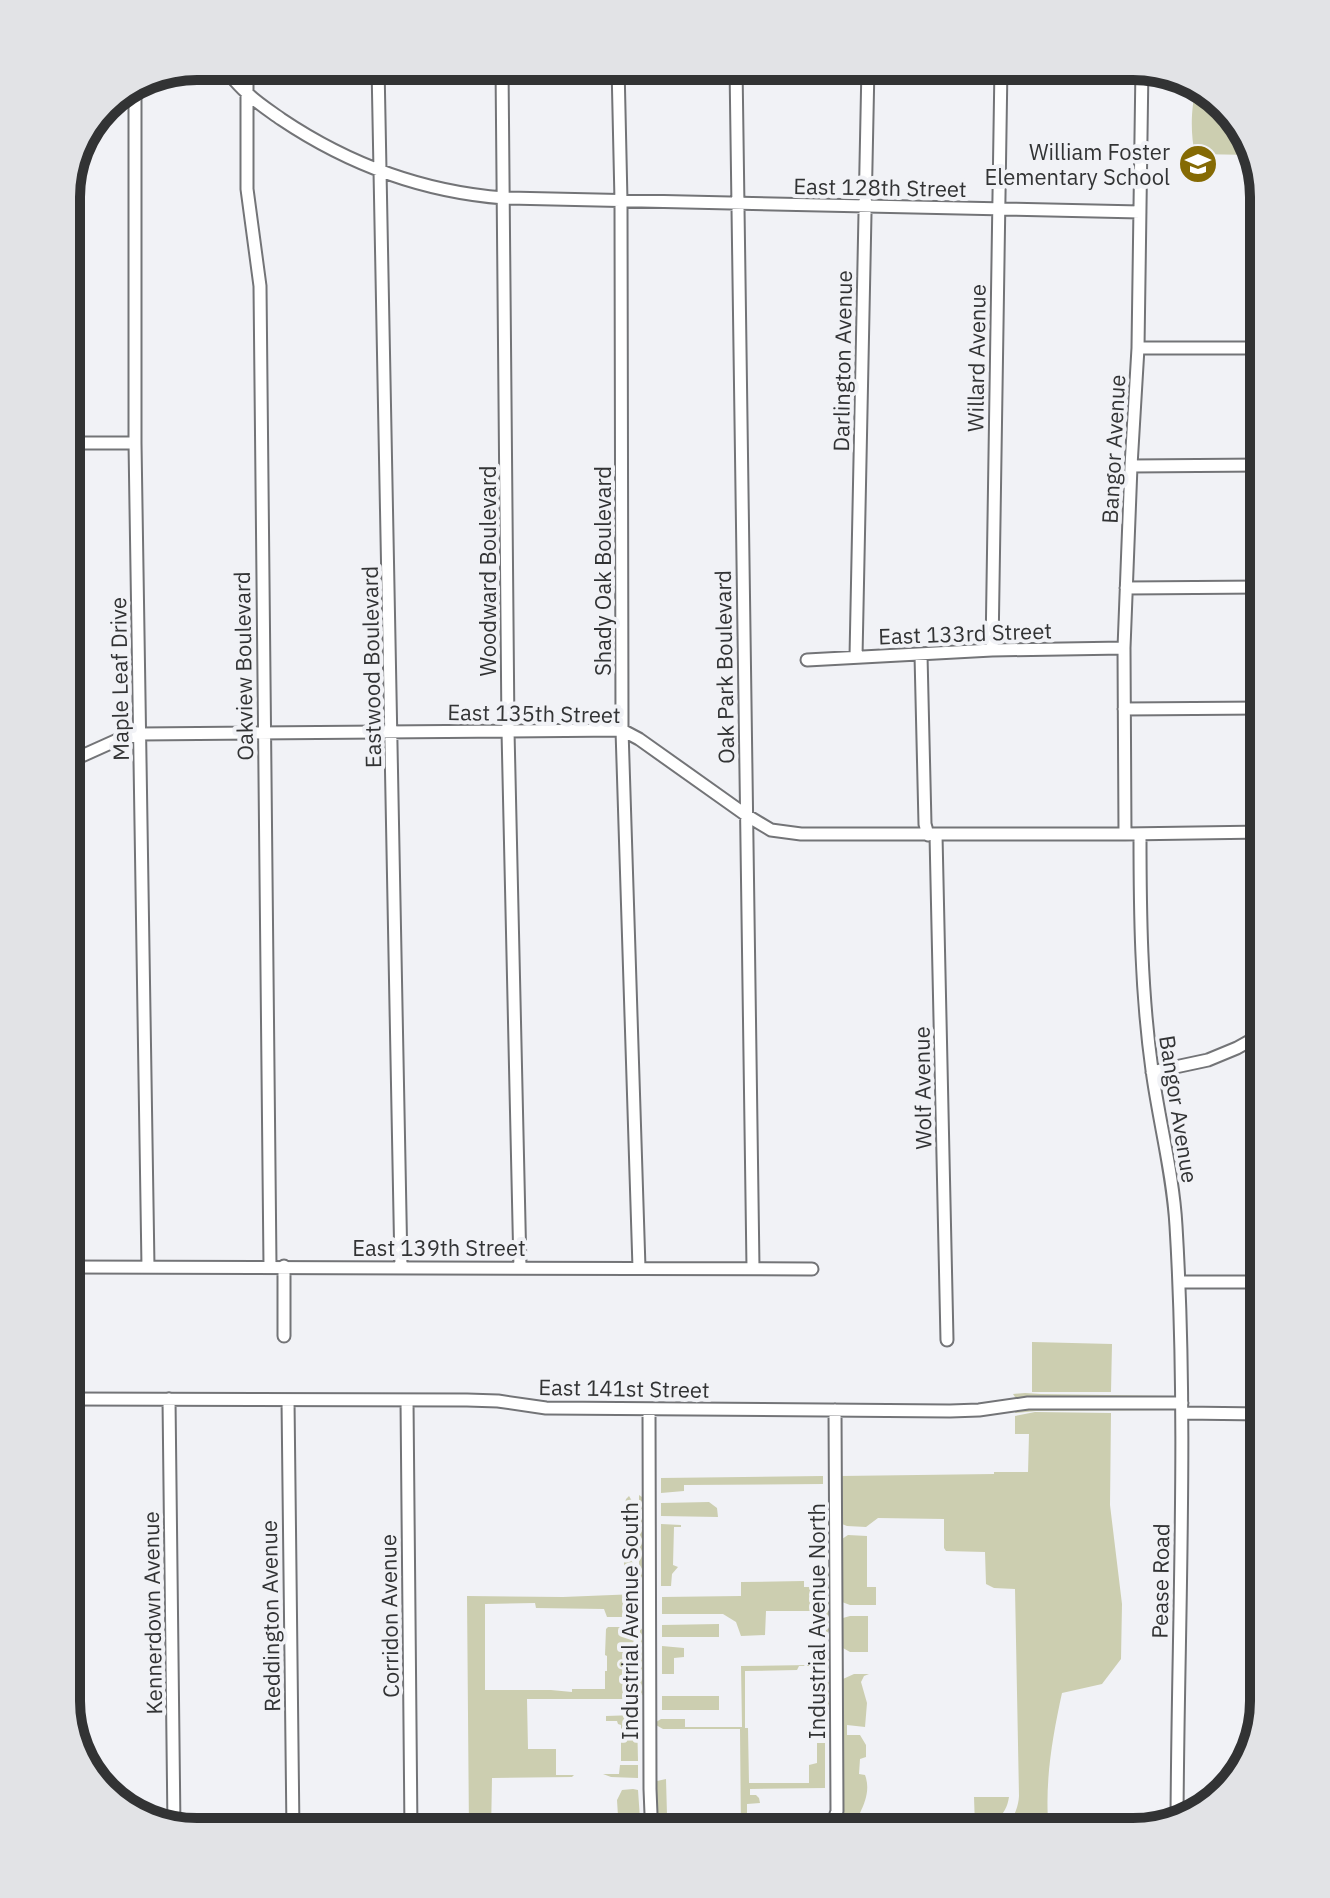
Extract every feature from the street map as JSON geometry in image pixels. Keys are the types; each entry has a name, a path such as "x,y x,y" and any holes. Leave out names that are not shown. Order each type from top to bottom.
{"street":[{"name":"East 128th Street","path":"234,80 247,94 300,131 380,171 473,196 1140,212"},
{"name":"Oakview Boulevard","path":"247,80 247,189 260,286 270,1266"},
{"name":"Eastwood Boulevard","path":"378,80 401,1267"},
{"name":"Woodward Boulevard","path":"502,80 508,731 520,1268"},
{"name":"Shady Oak Boulevard","path":"618,80 622,730 639,1268"},
{"name":"Oak Park Boulevard","path":"736,80 753,1268"},
{"name":"Darlington Avenue","path":"856,657 868,80"},
{"name":"Willard Avenue","path":"992,650 1001,80"},
{"name":"Bangor Avenue","path":"1125,834 1124,648 1138,348 1142,80"},
{"name":"Maple Leaf Drive","path":"135,98 135,443 148,1267"},
{"path":"1138,348 1250,348"},
{"path":"80,443 135,443"},
{"path":"1131,466 1250,465"},
{"path":"1126,588 1250,587"},
{"name":"East 133rd Street","path":"807,660 992,650 1124,648"},
{"name":"Wolf Avenue","path":"921,655 925,824 932,835 947,1340"},
{"path":"1124,709 1250,708"},
{"name":"East 135th Street","path":"80,757 140,734 622,730 771,830 801,834 932,835 1250,832"},
{"name":"Bangor Avenue","path":"1140,834 1140,950 1144,1008 1176,1220 1182,1343"},
{"path":"1152,1072 1208,1060 1250,1041"},
{"path":"284,1266 284,1336"},
{"name":"East 139th Street","path":"80,1267 812,1269"},
{"path":"1179,1282 1250,1282"},
{"name":"Pease Road","path":"1177,1809 1182,1343"},
{"name":"East 141st Street","path":"80,1399 488,1400 546,1408 835,1410 971,1410 1028,1403 1250,1413"},
{"name":"Kennerdown Avenue","path":"169,1399 174,1816"},
{"name":"Reddington Avenue","path":"288,1400 293,1818"},
{"name":"Corridon Avenue","path":"407,1400 411,1818"},
{"name":"Industrial Avenue South","path":"649,1409 652,1818"},
{"name":"Industrial Avenue North","path":"835,1410 835,1818"}],"green space":[{"path":"1194,97 1216,114 1242,155 1195,154"},
{"path":"1032,1342 1112,1344 1111,1392 1032,1392"},
{"path":"1013,1394 1172,1396 1015,1397"},
{"path":"1031,1409 1172,1410 1015,1413 1016,1410"},
{"path":"1035,1412 1111,1413 1110,1505 1122,1604 1121,1659 1102,1684 1062,1693 1050,1762 1049,1818 1012,1818 1019,1796 1015,1589 994,1588 986,1584 985,1552 946,1551 944,1519 878,1518 866,1527 842,1524 841,1476 1028,1472 1029,1434 1015,1434 1015,1416"},
{"path":"823,1476 823,1484 684,1485 684,1491 661,1493 661,1478"},
{"path":"639,1495 642,1497 643,1577 639,1581"},
{"path":"629,1496 632,1501 637,1500 637,1576 633,1576 631,1581 624,1572 624,1508"},
{"path":"709,1502 717,1508 718,1517 661,1516 661,1503"},
{"path":"661,1524 681,1525 674,1527 673,1565 678,1567 672,1574 671,1586 661,1586"},
{"path":"848,1535 867,1536 867,1587 876,1587 876,1605 842,1602 842,1539"},
{"path":"813,1566 823,1566 824,1625 812,1625 810,1611 766,1611 765,1635 741,1636 736,1622 723,1614 662,1614 662,1597 741,1596 741,1582 804,1581 804,1587 811,1587"},
{"path":"825,1567 829,1569 830,1630 826,1634"},
{"path":"637,1594 637,1617 607,1617 604,1609 536,1608 535,1603 485,1604 485,1690 572,1692 572,1689 605,1689 606,1629 637,1627 637,1699 527,1699 528,1749 556,1749 556,1775 574,1775 492,1778 491,1818 469,1818 467,1596"},
{"path":"868,1616 868,1652 850,1652 843,1648 843,1618"},
{"path":"719,1624 719,1637 662,1637 662,1625"},
{"path":"640,1627 643,1630 644,1693 640,1698"},
{"path":"662,1646 684,1648 684,1657 674,1658 674,1674 662,1674"},
{"path":"810,1657 824,1657 825,1666 826,1658 830,1660 830,1666 820,1670 818,1666 799,1666 797,1670 745,1671 749,1783 809,1783 809,1765 817,1763 817,1743 825,1743 825,1788 750,1789 750,1795 756,1795 760,1803 747,1804 747,1818 741,1818 740,1729 663,1729 656,1722 661,1719 685,1719 685,1727 742,1727 741,1666 810,1665"},
{"path":"854,1674 869,1674 861,1682 867,1703 865,1727 847,1725 847,1735 860,1735 866,1745 866,1757 860,1759 859,1774 865,1775 867,1785 866,1799 860,1813 865,1818 842,1818 843,1679"},
{"path":"812,1681 830,1683 830,1706 823,1707 822,1702 813,1702"},
{"path":"662,1696 719,1696 719,1710 662,1710"},
{"path":"635,1715 638,1761 621,1761 621,1725 617,1721 606,1721 606,1716"},
{"path":"620,1765 638,1765 638,1778 603,1774 619,1774"},
{"path":"666,1779 668,1818 659,1818 657,1811 657,1781"},
{"path":"622,1790 638,1790 640,1818 618,1818 617,1800"},
{"path":"974,1797 1009,1797 1005,1810 998,1818 975,1818"}],"place":[{"name":"William Foster Elementary School","path":"1198,164"}]}
